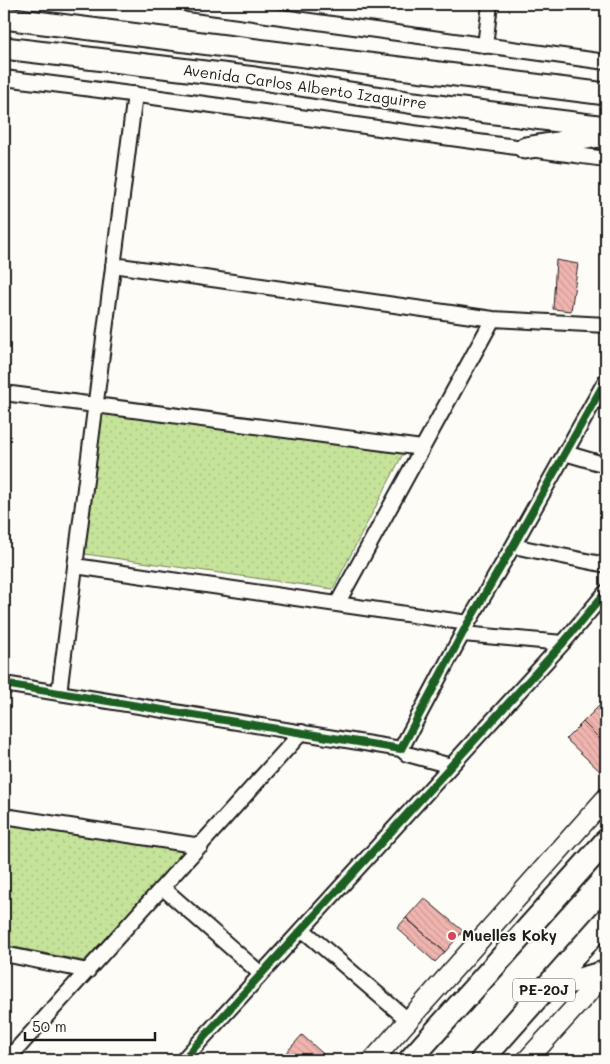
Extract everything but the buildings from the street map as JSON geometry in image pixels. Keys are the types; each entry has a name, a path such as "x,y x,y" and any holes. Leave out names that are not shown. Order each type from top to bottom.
{"highway":[{"name":"PE-20J","path":"410,1060 606,841"},
{"name":"PE-20J","path":"482,1060 606,920"},
{"path":"545,989 606,973"},
{"path":"499,1060 510,1028"}],"main road":[{"path":"4,7 45,23"},
{"name":"Avenida Carlos Alberto Izaguirre","path":"4,18 259,52 606,94"},
{"name":"Avenida Carlos Alberto Izaguirre","path":"4,48 255,78 414,102 606,127"},
{"path":"255,78 259,52"},
{"path":"576,90 606,81"},
{"path":"525,148 606,135"},
{"path":"374,1060 606,798"},
{"path":"527,1060 606,973"}],"street":[{"path":"188,4 606,62"},
{"path":"485,46 490,4"},
{"path":"4,78 135,94 606,159"},
{"path":"60,693 135,94"},
{"path":"113,265 493,319 606,325"},
{"path":"337,604 493,319"},
{"path":"401,749 465,628 606,380"},
{"path":"4,393 422,448"},
{"path":"565,452 606,465"},
{"path":"513,546 606,566"},
{"path":"75,566 337,604 465,628 563,643"},
{"path":"183,1060 563,643 606,592"},
{"path":"4,684 401,749 407,754 451,766"},
{"path":"7,1060 302,732"},
{"path":"4,816 201,846"},
{"path":"163,888 260,974"},
{"path":"303,930 409,1021"},
{"path":"4,954 88,971"}],"green space":[{"path":"102,414 404,452 333,589 85,554"},
{"path":"4,824 185,851 84,961 4,945"}],"cycle path":[{"path":"4,684 401,749 468,623 606,380"},
{"path":"183,1060 563,643 606,592"}],"place":[{"name":"Muelles Koky","path":"452,936"}]}
